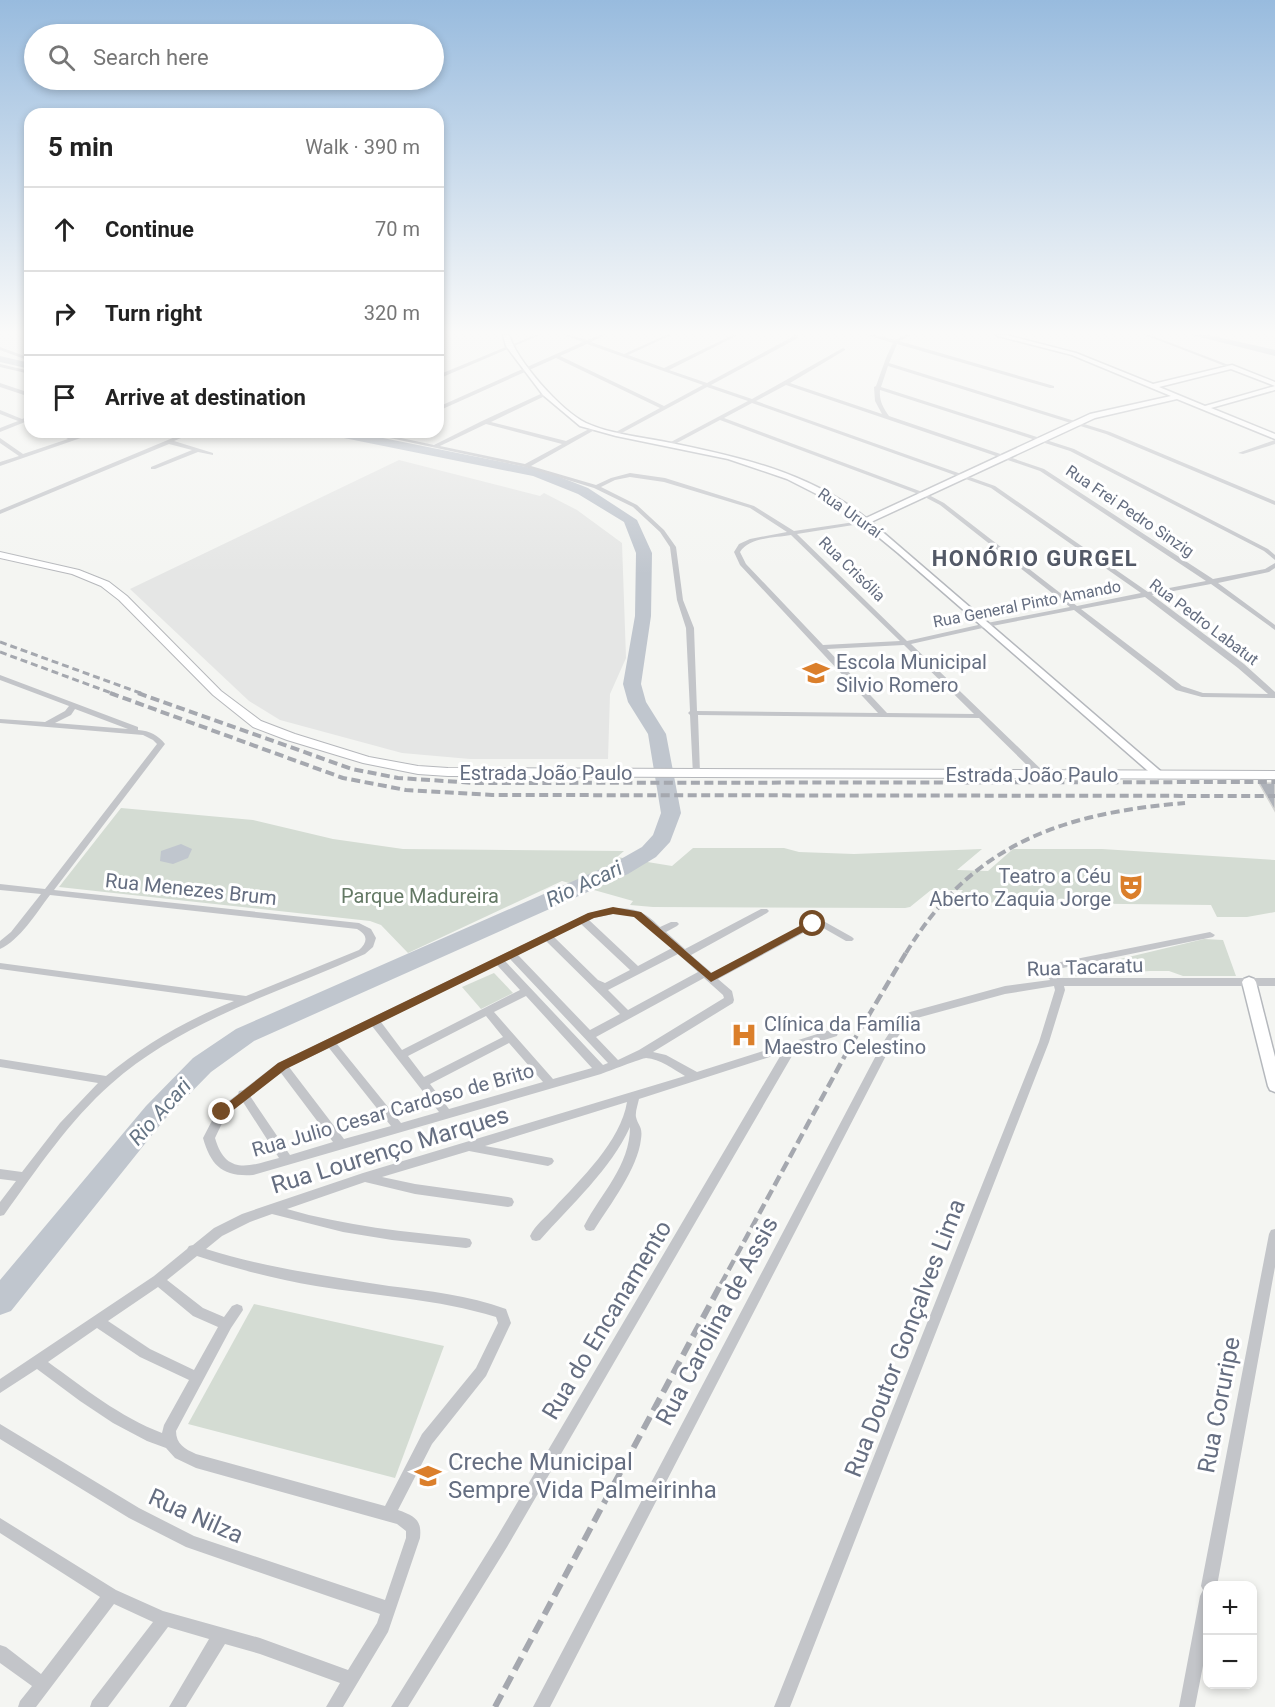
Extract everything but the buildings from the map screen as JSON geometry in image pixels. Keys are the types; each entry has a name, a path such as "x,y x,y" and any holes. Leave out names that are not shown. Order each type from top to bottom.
{"main road":[{"name":"Estrada João Paulo","path":"0,555 75,572 105,584 123,598 234,708 257,724 367,760 418,770 1275,775"}],"street":[{"path":"7,415 22,421"},
{"path":"436,446 500,415"},
{"name":"Rua Ururaí","path":"569,415 595,428 616,434 730,457 790,477 825,494 866,521 1159,775"},
{"path":"616,434 652,415"},
{"path":"671,444 728,415"},
{"name":"Rua Pedro Labatut","path":"793,415 964,475 1005,494 1146,594 1241,666 1275,696"},
{"name":"Rua Frei Pedro Sinzig","path":"880,415 1049,474 1212,582 1275,628"},
{"path":"965,415 1042,439 1091,459 1266,550 1275,558"},
{"path":"1050,415 1121,438 1275,503"},
{"path":"884,714 739,558 738,548 741,544 792,533 866,521 1100,415"},
{"path":"1220,415 1275,437"},
{"path":"720,419 923,494 949,508 1172,684 1189,693 1218,696 1275,696"},
{"path":"0,430 22,421"},
{"path":"484,422 566,443"},
{"path":"526,466 595,428"},
{"path":"0,465 21,455 74,438"},
{"path":"0,512 179,438"},
{"path":"397,438 526,466 596,487 635,506 662,531 673,547 680,600 690,628 691,773"},
{"path":"0,440 21,455"},
{"path":"170,442 211,454"},
{"path":"1241,453 1275,442"},
{"path":"153,468 198,450"},
{"name":"Rua Crisólia","path":"596,487 630,475 665,480 745,504 792,533 1042,775"},
{"name":"Rua General Pinto Amando","path":"822,647 907,643 987,625 1212,582 1273,567"},
{"path":"0,677 146,733 156,738 161,744 14,934 0,946"},
{"path":"47,724 68,713 74,705"},
{"path":"692,713 982,716"},
{"path":"0,721 146,733"},
{"name":"Rua Menezes Brum","path":"0,887 359,926 368,930 372,938 371,944 362,952 245,999"},
{"name":"Rua Julio Cesar Cardoso de Brito","path":"629,911 645,918 660,931 728,994 729,1000 643,1053 601,1070 254,1170 237,1172 225,1168 217,1159 209,1138 222,1112 282,1066 513,956 583,920 604,912 629,911"},
{"path":"598,984 606,987 764,911"},
{"path":"583,920 637,971"},
{"path":"588,1036 818,921 849,939"},
{"path":"660,931 674,924"},
{"name":"Rua Doutor Gonçalves Lima","path":"782,1707 1044,1042 1060,990 1058,982 1046,968 1210,935"},
{"path":"549,938 627,1015"},
{"path":"513,956 616,1065"},
{"path":"500,962 601,1070"},
{"path":"0,966 245,999"},
{"name":"Rua Tacaratu","path":"903,1021 914,1015 988,993 1058,982 1275,982"},
{"path":"1249,982 1275,1086"},
{"path":"401,1055 527,991"},
{"path":"0,1211 25,1177 107,1080 160,1044 245,999"},
{"path":"487,1011 551,1084"},
{"path":"374,1021 446,1113"},
{"name":"Rua Carolina de Assis","path":"541,1707 887,1044 903,1021"},
{"name":"Rua Lourenço Marques","path":"0,1387 158,1281 193,1250 227,1227 363,1178 470,1147 833,1033"},
{"path":"423,1083 510,1038"},
{"path":"330,1042 399,1128"},
{"name":"Rua do Encanamento","path":"399,1707 486,1568 792,1046"},
{"path":"643,1053 662,1058 695,1076"},
{"path":"0,1063 107,1080"},
{"path":"282,1066 341,1144"},
{"path":"243,1094 287,1160"},
{"path":"536,1236 622,1135 631,1117 634,1096"},
{"path":"590,1226 614,1189 637,1141 638,1125 631,1117"},
{"path":"470,1147 548,1161"},
{"path":"0,1174 25,1177"},
{"path":"363,1178 415,1189 508,1202"},
{"path":"272,1209 317,1224 353,1231 466,1244"},
{"name":"Rua Coruripe","path":"1210,1581 1275,1234"},
{"path":"193,1250 265,1270 314,1280 469,1303 501,1313 505,1323 481,1372 427,1439 388,1515"},
{"path":"158,1281 198,1312 226,1324"},
{"path":"237,1310 226,1324 169,1430 171,1443 177,1453 196,1461 388,1515 407,1521 414,1527 382,1627 334,1707"},
{"path":"97,1322 145,1353 196,1377"},
{"path":"37,1361 98,1407 143,1433 171,1443"},
{"name":"Rua Nilza","path":"0,1431 134,1513 191,1542 389,1609"},
{"path":"0,1525 111,1595 165,1618 351,1679"},
{"path":"26,1707 111,1595"},
{"path":"98,1707 165,1618"},
{"path":"1187,1707 1203,1622"},
{"path":"177,1707 220,1635"},
{"path":"0,1653 42,1684"}],"shaded area":[{"path":"399,460 540,496 544,493 577,510 622,543 626,658 610,694 608,759 470,759 402,753 280,720 249,701 130,589"},
{"path":"181,844 192,849 188,858 173,864 160,861 161,851"}],"green space":[{"name":"Parque Madureira","path":"121,808 253,820 333,839 403,849 624,851 617,857 672,866 693,848 784,848 799,852 854,854 982,849 957,870 988,871 1013,849 1102,849 1275,860 1275,912 1247,917 1217,917 1211,905 951,902 963,890 931,890 910,907 905,908 653,907 630,905 633,901 562,881 408,953 381,925 370,921 59,887"},
{"path":"1204,939 1223,940 1236,976 1183,976 1169,971 1150,971 1074,976 1070,971"},
{"path":"494,973 513,993 481,1009 462,987"},
{"path":"254,1304 444,1346 395,1478 188,1424"}],"waterway":[{"name":"Rio Acari","path":"0,1302 155,1113 202,1065 245,1035 620,869 649,852 663,837 671,813 657,734 637,702 632,684 643,616 644,553 630,520 583,491 537,473 364,438"}],"railway":[{"path":"0,642 143,694"},
{"path":"0,652 114,694"},
{"path":"110,693 343,778 406,790 492,795 1275,796"},
{"path":"138,693 352,769 398,778 476,783 1275,782"},
{"path":"906,953 932,915 960,885 991,860 1025,840 1061,826 1100,815 1185,803"},
{"path":"721,1284 848,1050 907,951"},
{"path":"495,1707 722,1282"}],"place":[{"name":"Escola Municipal Silvio Romero","path":"816,673"},
{"name":"Teatro a Céu Aberto Zaquia Jorge","path":"1131,887"},
{"name":"Clínica da Família Maestro Celestino","path":"744,1035"},
{"name":"Creche Municipal Sempre Vida Palmeirinha","path":"428,1476"}],"district":[{"name":"HONÓRIO GURGEL","path":"1035,558"}],"route":[{"path":"222,1112 282,1066 500,962 592,915 629,911 645,918 711,978 813,924"}]}
